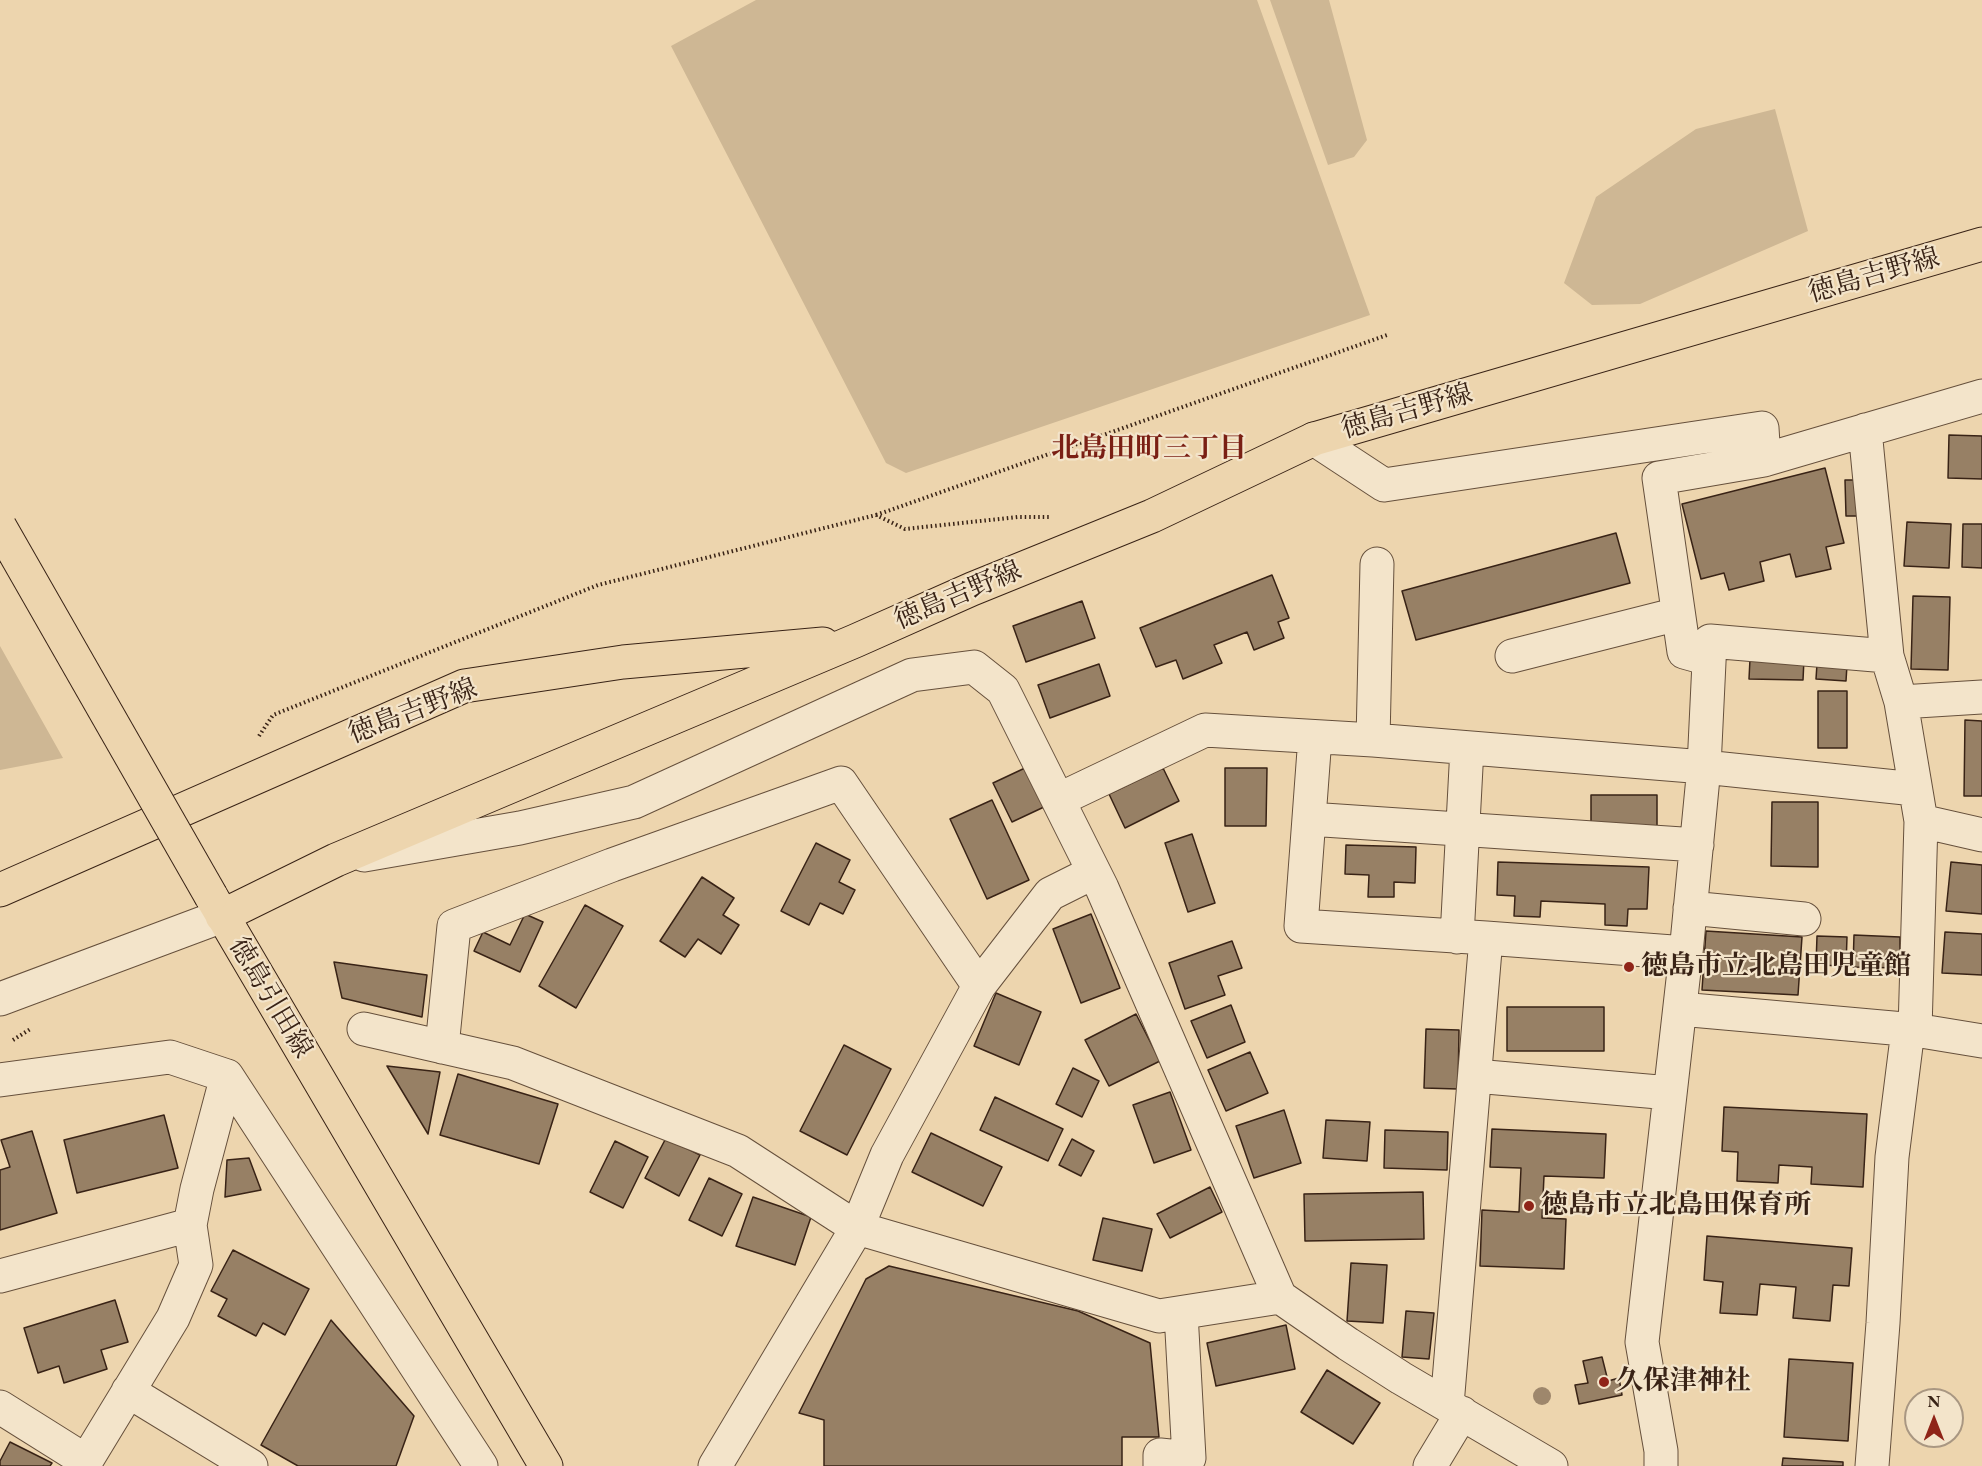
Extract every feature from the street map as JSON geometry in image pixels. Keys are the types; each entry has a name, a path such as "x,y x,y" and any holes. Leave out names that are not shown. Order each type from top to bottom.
{"main road":[{"name":"徳島吉野線","path":"216,906 336,860 855,641 972,589 1152,516 1314,439 1982,244"},
{"name":"徳島引田線","path":"0,527 216,906 546,1466"},
{"name":"徳島吉野線","path":"0,890 464,686 623,662 855,641"}],"street":[{"path":"1709,659 1684,652 1659,478 1764,460 1982,396"},
{"path":"1314,439 1384,485 1762,428 1764,460"},
{"path":"1865,430 1887,656 1901,702 1921,821 1912,1030 1892,1157 1872,1466"},
{"path":"1373,740 1377,564"},
{"path":"1512,656 1678,614"},
{"path":"1661,1466 1661,1451 1642,1342 1697,844 1704,767 1710,641 1887,656"},
{"path":"336,860 520,828 634,802 912,675 974,668 1003,690 1094,872 1280,1297 1348,1344 1551,1466"},
{"path":"1901,702 1982,697"},
{"path":"1058,800 1205,730 1467,747 1704,767 1915,789"},
{"path":"1315,737 1301,926 1686,953"},
{"path":"1430,1466 1454,1409 1475,1076 1472,938 1463,829 1467,747"},
{"path":"442,1047 454,926 612,865 841,783 978,986"},
{"path":"1309,819 1697,844"},
{"path":"1921,821 1982,835"},
{"path":"715,1466 857,1228 887,1155 978,986 1050,894 1094,872"},
{"path":"0,999 216,906"},
{"path":"1690,908 1804,919"},
{"path":"1680,1009 1912,1030 1982,1041"},
{"path":"364,1029 513,1063 738,1151 857,1228 1159,1316 1280,1297"},
{"path":"0,1080 170,1057 227,1076 481,1466"},
{"path":"0,1407 84,1464 173,1318 196,1265 190,1225 197,1189 227,1076"},
{"path":"1475,1076 1671,1093"},
{"path":"0,1276 190,1225"},
{"path":"1160,1466 1160,1455 1189,1458 1181,1313"},
{"path":"128,1391 251,1466"}],"path":[{"path":"252,745 273,715 598,585 876,515 1387,335"},
{"path":"876,515 905,529 1018,517 1052,517"}],"shaded area":[{"path":"756,0 1257,0 1370,315 906,473 886,463 671,46"},
{"path":"1270,0 1329,0 1367,140 1354,157 1328,165"},
{"path":"1775,109 1808,231 1640,304 1592,305 1564,283 1596,197 1696,129"},
{"path":"0,646 63,758 0,770"}],"building":[{"path":"1949,435 1982,436 1982,479 1948,478"},
{"path":"1825,468 1844,543 1826,547 1831,569 1796,577 1790,554 1760,562 1764,581 1729,590 1724,573 1701,579 1682,504"},
{"path":"1845,480 1860,480 1861,516 1846,516"},
{"path":"1907,522 1951,524 1949,568 1904,566"},
{"path":"1963,524 1982,524 1982,568 1962,567"},
{"path":"1616,533 1630,583 1416,640 1402,591"},
{"path":"1272,575 1289,618 1278,622 1284,638 1254,650 1247,632 1214,645 1222,663 1183,679 1176,660 1156,667 1140,628"},
{"path":"1913,596 1950,597 1948,670 1911,669"},
{"path":"1082,601 1095,638 1026,662 1013,626"},
{"path":"1750,659 1804,659 1803,680 1749,679"},
{"path":"1099,664 1110,696 1050,718 1038,685"},
{"path":"1817,664 1847,665 1846,681 1816,679"},
{"path":"1818,691 1847,691 1847,748 1818,748"},
{"path":"1965,720 1982,721 1982,796 1964,796"},
{"path":"1025,768 1044,807 1012,822 993,783"},
{"path":"1163,768 1179,801 1125,828 1109,794"},
{"path":"1225,768 1267,768 1266,826 1225,826"},
{"path":"1591,795 1657,795 1657,826 1591,826"},
{"path":"992,800 1029,880 987,899 950,819"},
{"path":"1772,802 1818,802 1818,867 1771,866"},
{"path":"1192,834 1215,903 1188,912 1165,843"},
{"path":"816,843 850,860 839,882 855,890 843,914 820,903 809,925 781,911"},
{"path":"1346,845 1416,847 1415,883 1394,882 1394,897 1368,897 1369,875 1345,874"},
{"path":"1498,862 1649,867 1647,909 1628,909 1627,926 1605,925 1605,904 1541,901 1540,917 1514,916 1515,896 1497,895"},
{"path":"1951,862 1982,865 1982,914 1946,911"},
{"path":"702,877 734,898 723,915 739,925 721,954 698,939 685,957 660,941"},
{"path":"585,905 623,926 576,1008 539,986"},
{"path":"525,914 543,922 520,972 474,951 483,932 510,945"},
{"path":"1091,914 1120,988 1081,1003 1053,929"},
{"path":"1706,931 1802,937 1798,995 1702,990"},
{"path":"1945,932 1982,934 1982,975 1942,973"},
{"path":"1854,935 1900,937 1900,968 1853,967"},
{"path":"1817,936 1847,937 1846,966 1816,965"},
{"path":"1232,941 1242,968 1218,976 1225,995 1185,1009 1169,963"},
{"path":"334,962 427,975 422,1017 342,998"},
{"path":"996,993 1041,1012 1019,1065 974,1046"},
{"path":"1231,1005 1245,1042 1207,1058 1191,1021"},
{"path":"1507,1007 1604,1007 1604,1051 1507,1051"},
{"path":"1136,1014 1160,1061 1109,1086 1085,1040"},
{"path":"1426,1029 1459,1030 1458,1089 1424,1088"},
{"path":"844,1045 891,1069 847,1155 800,1131"},
{"path":"1250,1052 1268,1093 1226,1111 1208,1070"},
{"path":"387,1066 440,1072 428,1134"},
{"path":"1073,1068 1099,1081 1082,1117 1056,1104"},
{"path":"458,1074 558,1104 539,1164 440,1135"},
{"path":"1170,1092 1191,1150 1154,1163 1133,1105"},
{"path":"995,1097 1063,1129 1048,1161 980,1130"},
{"path":"1724,1107 1867,1114 1863,1187 1811,1184 1812,1167 1779,1165 1778,1183 1737,1181 1738,1152 1722,1151"},
{"path":"1284,1110 1301,1163 1254,1178 1236,1126"},
{"path":"164,1115 178,1168 77,1193 64,1140"},
{"path":"1326,1120 1370,1122 1367,1161 1323,1158"},
{"path":"1492,1129 1606,1134 1604,1178 1544,1176 1542,1218 1566,1219 1564,1269 1480,1266 1482,1210 1519,1212 1521,1168 1490,1167"},
{"path":"1385,1130 1448,1132 1447,1170 1384,1168"},
{"path":"32,1131 57,1213 0,1230 0,1170 10,1167 1,1140"},
{"path":"931,1133 1002,1167 983,1206 912,1172"},
{"path":"666,1138 700,1155 679,1196 645,1178"},
{"path":"1072,1139 1094,1151 1081,1176 1059,1165"},
{"path":"615,1141 648,1157 623,1208 590,1192"},
{"path":"249,1158 261,1190 225,1197 227,1160"},
{"path":"709,1178 742,1194 722,1236 689,1220"},
{"path":"1210,1187 1222,1212 1170,1238 1157,1214"},
{"path":"1423,1192 1424,1239 1305,1241 1304,1194"},
{"path":"753,1197 811,1217 795,1265 736,1246"},
{"path":"1103,1218 1152,1229 1142,1271 1093,1260"},
{"path":"1707,1236 1852,1248 1849,1286 1833,1285 1830,1321 1793,1318 1796,1287 1760,1284 1757,1315 1720,1313 1723,1282 1704,1280"},
{"path":"233,1250 309,1289 285,1335 263,1323 256,1336 218,1316 227,1299 211,1291"},
{"path":"1351,1263 1387,1265 1383,1323 1347,1321"},
{"path":"889,1266 1078,1311 1150,1343 1159,1437 1122,1437 1122,1466 824,1466 824,1420 799,1413 866,1279"},
{"path":"115,1300 128,1342 101,1350 107,1369 64,1383 59,1366 38,1373 24,1328"},
{"path":"1406,1311 1434,1313 1429,1359 1402,1357"},
{"path":"331,1320 414,1416 396,1466 298,1466 261,1445"},
{"path":"1286,1325 1295,1369 1216,1386 1207,1343"},
{"name":"久保津神社","path":"1602,1357 1608,1381 1619,1378 1622,1395 1579,1404 1575,1385 1588,1383 1583,1361"},
{"path":"1789,1359 1853,1363 1848,1441 1784,1437"},
{"path":"1327,1370 1380,1403 1353,1444 1301,1412"},
{"path":"10,1442 52,1463 50,1466 0,1466 0,1461"},
{"path":"1783,1458 1843,1462 1843,1466 1782,1466"}],"place":[{"name":"徳島市立北島田児童館","path":"1629,967"},
{"name":"徳島市立北島田保育所","path":"1529,1206"},
{"name":"久保津神社","path":"1604,1382"}],"district":[{"name":"北島田町三丁目","path":"1149,449"}]}
